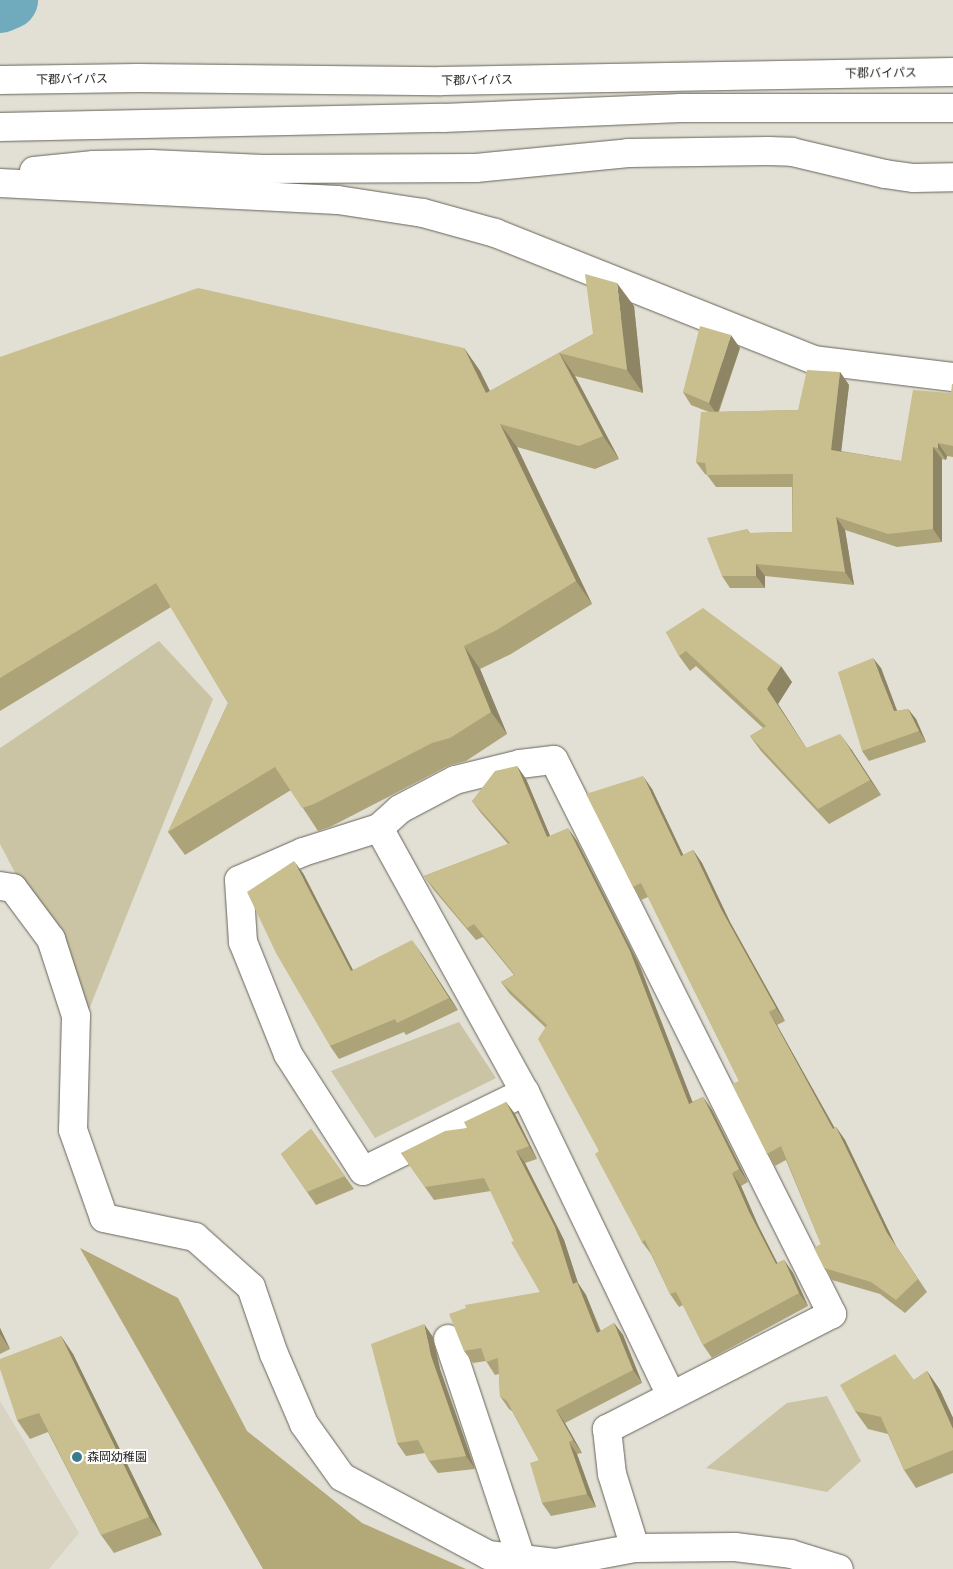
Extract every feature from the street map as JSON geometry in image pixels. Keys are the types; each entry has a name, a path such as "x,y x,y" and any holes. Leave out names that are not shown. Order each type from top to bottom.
{"street":[{"name":"下郡バイパス","path":"0,80 138,78 431,81 953,72"},
{"path":"0,127 136,126 443,118 681,108 953,108"},
{"path":"0,175 122,164 263,169 476,168 628,154 768,151 792,152 885,174 914,178 953,177"},
{"path":"0,182 338,200 423,213 494,233 814,360 953,378"},
{"path":"525,1092 363,1171 288,1054 243,942 239,880 304,852 379,828 400,809 455,780 520,764 554,760 832,1314 607,1429 612,1474 635,1548"},
{"path":"379,828 525,1092 671,1395"},
{"path":"0,886 13,888 51,939 76,1016 73,1130 104,1218 195,1237 251,1287 274,1354 304,1424 342,1477 488,1556 556,1563 635,1548 735,1548 791,1554 839,1569"},
{"path":"448,1339 521,1559"}],"shaded area":[{"path":"159,641 213,699 88,1012 0,844 0,748"},
{"path":"459,1022 496,1078 375,1138 331,1071"},
{"path":"80,1248 178,1298 247,1431 362,1523 466,1569 263,1569"},
{"path":"827,1396 861,1461 827,1492 706,1468 787,1403"},
{"path":"0,1401 79,1533 49,1569 0,1569"}],"building":[{"path":"585,274 617,283 627,370 559,353 603,436 579,446 500,424 576,581 495,631 464,646 491,712 450,738 432,743 314,804 302,808 275,767 168,832 228,703 156,583 0,678 0,357 198,288 464,348 486,393 593,334"},
{"path":"700,326 731,335 709,403 683,392"},
{"path":"807,370 840,372 831,450 901,461 913,390 951,393 953,384 953,446 938,443 938,448 933,447 933,529 888,534 836,517 845,572 756,564 756,576 722,576 707,538 747,529 749,533 792,532 793,474 707,475 705,463 696,462 701,412 798,410"},
{"path":"703,608 781,666 767,689 806,748 840,734 870,780 818,809 750,736 766,726 686,651 679,656 666,632"},
{"path":"873,658 894,711 908,709 919,731 862,751 838,672"},
{"path":"517,766 547,837 568,828 630,951 689,1104 703,1097 739,1169 732,1173 749,1212 776,1264 784,1260 799,1293 703,1345 676,1292 670,1294 645,1240 642,1242 595,1154 599,1151 538,1039 547,1025 501,982 515,975 474,924 467,928 424,876 510,843 472,801 495,771"},
{"path":"643,776 681,856 693,850 721,909 776,1008 769,1012 833,1129 836,1127 887,1233 918,1279 896,1300 871,1282 824,1268 814,1248 821,1244 781,1146 767,1154 732,1084 739,1081 641,883 633,887 586,794"},
{"path":"294,861 351,971 412,940 449,998 397,1023 395,1019 330,1046 276,953 247,892"},
{"path":"506,1102 529,1146 516,1151 555,1227 573,1284 577,1282 597,1333 614,1323 633,1370 556,1410 573,1440 569,1442 587,1494 542,1503 530,1463 539,1460 507,1401 500,1396 498,1358 486,1362 481,1348 464,1351 449,1314 466,1308 465,1305 540,1292 511,1242 514,1241 484,1178 425,1187 401,1153 445,1131 467,1128 464,1122"},
{"path":"311,1129 345,1176 307,1192 281,1154"},
{"path":"424,1324 431,1356 466,1456 429,1461 418,1440 397,1443 371,1344"},
{"path":"61,1336 149,1517 101,1535 39,1413 17,1420 0,1369 0,1359"},
{"path":"895,1354 914,1380 927,1371 953,1429 953,1450 904,1470 881,1417 855,1411 840,1385"}],"waterway":[{"path":"0,4 9,0"}],"place":[{"name":"森岡幼稚園","path":"77,1457"}]}
